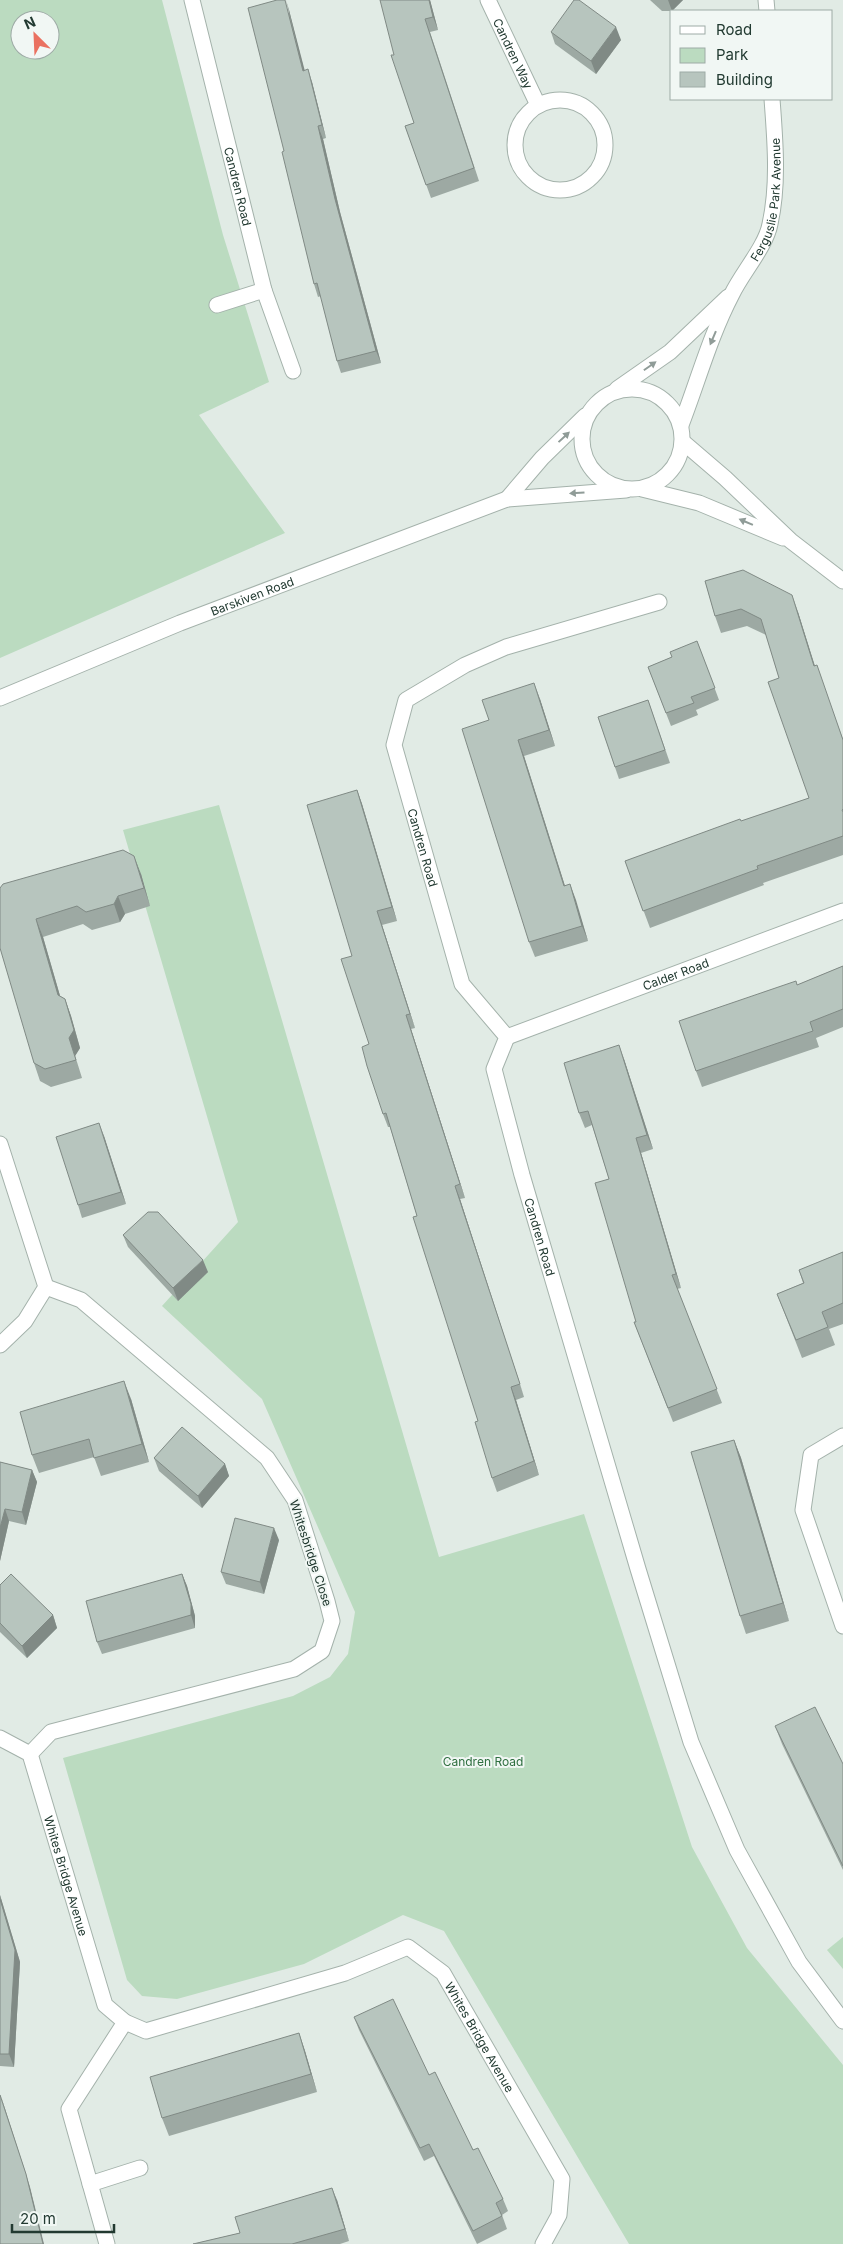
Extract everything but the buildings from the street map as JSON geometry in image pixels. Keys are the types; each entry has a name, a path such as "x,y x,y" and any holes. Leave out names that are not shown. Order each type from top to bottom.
{"street":[{"name":"Candren Road","path":"192,0 264,290 293,371"},
{"name":"Candren Way","path":"488,0 538,105"},
{"path":"552,100 567,100 582,105 598,121 605,142 604,156 598,171 587,182 573,188 558,190 537,183 521,169 516,155 515,141 518,127 526,114 538,105 552,100"},
{"name":"Ferguslie Park Avenue","path":"681,425 695,389 700,369 732,293 770,226 776,161 772,100"},
{"path":"217,305 264,290"},
{"name":"Ferguslie Park Avenue","path":"610,394 670,352 732,293"},
{"path":"630,389 646,391 662,398 674,410 681,425 683,442 680,458 671,473 658,483 642,489 626,490 610,485 596,475 587,462 582,446 582,430 588,414 599,401 610,394 630,389"},
{"name":"Barskiven Road","path":"507,499 542,458 588,414"},
{"path":"683,442 725,478 791,541 842,578"},
{"path":"642,489 699,503 791,541"},
{"name":"Barskiven Road","path":"0,698 180,622 507,499 626,490"},
{"name":"Candren Road","path":"659,602 506,646 465,665 406,700 394,745 462,984 507,1037 494,1070 522,1175 691,1742 737,1850 799,1962 843,2021"},
{"name":"Calder Road","path":"507,1037 843,911"},
{"path":"0,1144 46,1287 25,1321 0,1345"},
{"name":"Whitesbridge Close","path":"30,1754 51,1732 294,1669 322,1651 332,1621 295,1500 267,1458 81,1300 46,1287"},
{"path":"843,1436 811,1455 803,1510 843,1626"},
{"path":"0,1738 30,1754"},
{"name":"Whites Bridge Avenue","path":"30,1754 106,2005 125,2022 146,2030 345,1973 408,1947 443,1973 562,2178 559,2214 543,2244"},
{"path":"106,2244 69,2109 125,2022"},
{"path":"90,2184 140,2168"}],"green space":[{"path":"0,0 162,0 223,235 269,382 199,415 285,533 0,658"},
{"name":"Candren Road","path":"219,805 439,1557 584,1514 692,1847 747,1948 843,2065 843,2244 629,2244 444,1931 403,1915 304,1964 177,1999 142,1996 127,1980 63,1758 293,1696 330,1677 348,1654 355,1612 262,1399 162,1306 238,1222 123,830"},
{"path":"843,1937 843,1969 827,1950"}]}
